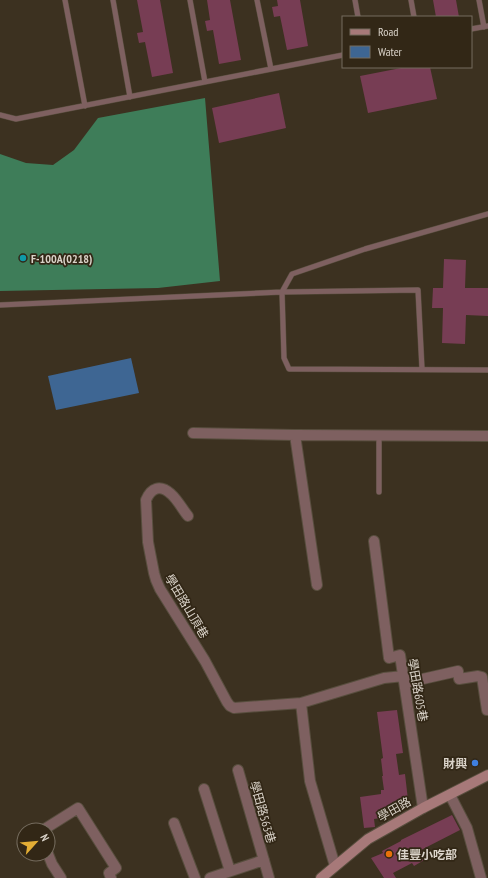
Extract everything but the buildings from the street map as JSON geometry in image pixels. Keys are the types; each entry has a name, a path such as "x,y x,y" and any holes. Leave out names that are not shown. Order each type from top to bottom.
{"main road":[{"name":"學田路","path":"321,878 368,839 423,808 488,775"}],"street":[{"path":"194,433 488,436"},
{"path":"295,435 317,585"},
{"name":"學田路山頂巷","path":"188,516 171,493 162,488 156,488 148,495 146,500 148,542 154,573 160,588 205,661 230,706 234,708 301,703 384,678 404,680 458,671 459,679 478,676 482,677 488,710"},
{"name":"學田路605巷","path":"374,541 389,658 400,655 423,808"},
{"path":"301,703 310,781 335,866"},
{"name":"學田路563巷","path":"238,770 269,878"},
{"path":"204,789 230,871"},
{"path":"450,795 467,828 481,878"},
{"path":"56,822 78,808 116,868 109,873 111,878"},
{"path":"174,823 195,878"},
{"name":"學田路563巷","path":"210,878 264,860"},
{"path":"51,862 61,878"}],"lane":[{"path":"65,0 85,106"},
{"path":"113,0 130,97"},
{"path":"190,0 205,82"},
{"path":"258,0 271,69"},
{"path":"355,0 358,16"},
{"path":"411,0 414,16"},
{"path":"472,29 486,26 479,0"},
{"path":"0,115 16,119 342,55"},
{"path":"488,214 365,249 292,274 282,292 284,358 289,368 488,370"},
{"path":"0,305 282,292 418,290 422,369"},
{"path":"379,436 379,492"}],"green space":[{"path":"205,98 220,281 158,288 0,291 0,154 26,163 53,165 74,150 98,118"}],"water":[{"path":"131,358 139,393 56,410 48,376"}],"place":[{"name":"F-100A(0218)","path":"23,258"},
{"name":"財興","path":"475,763"},
{"name":"佳豐小吃部","path":"389,854"}]}
